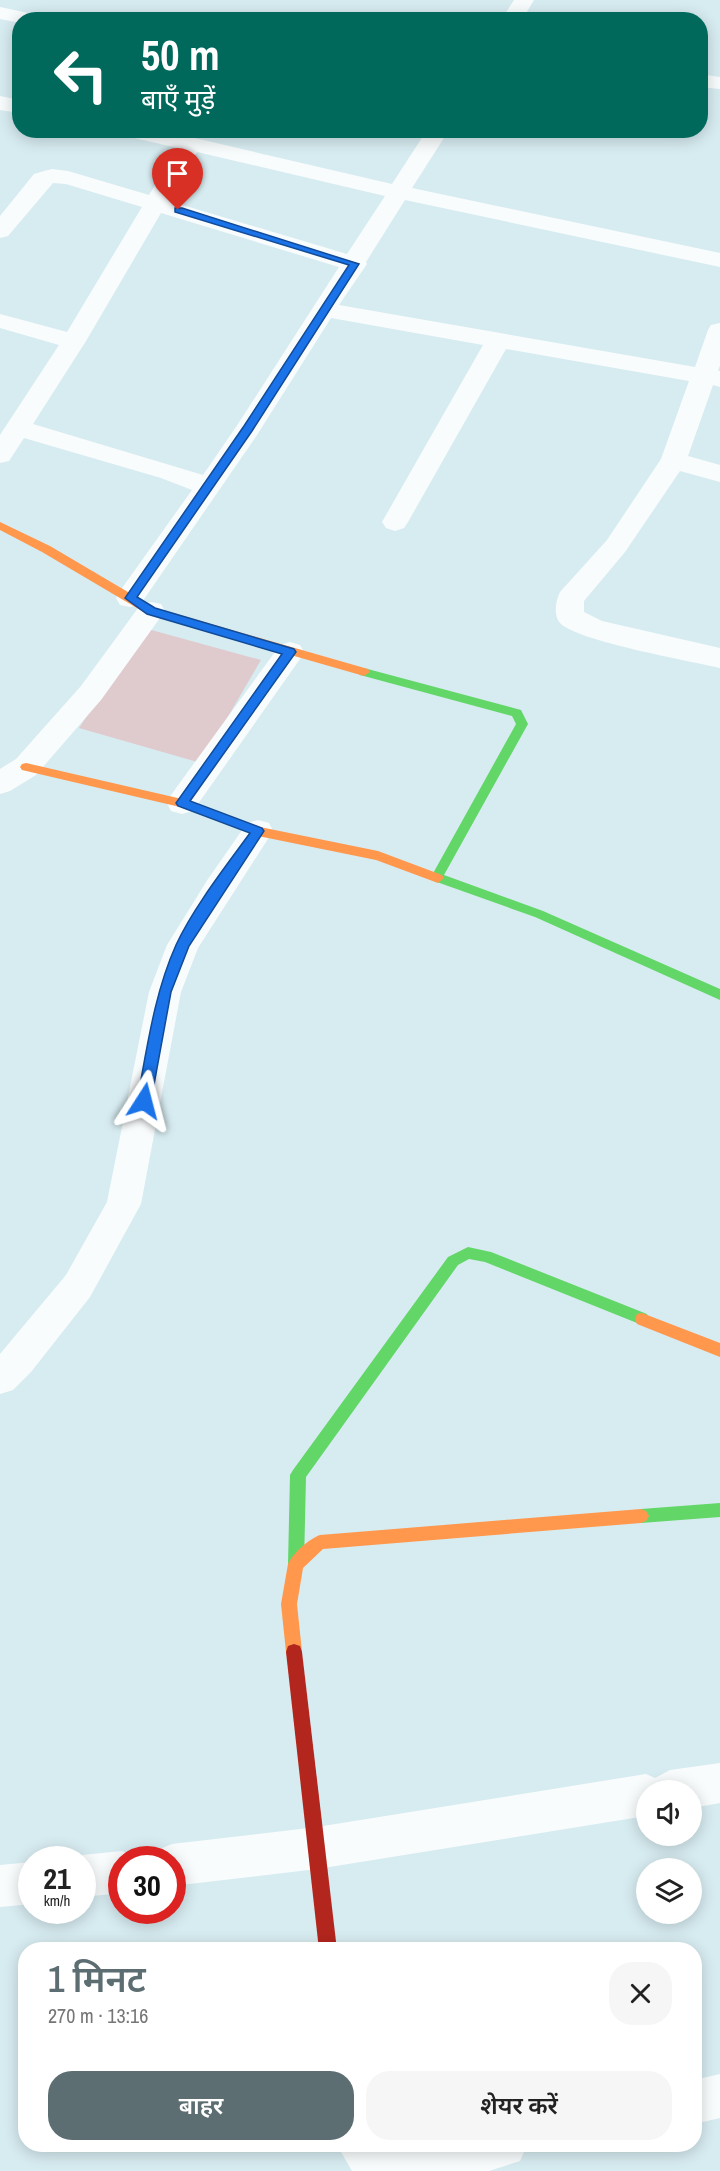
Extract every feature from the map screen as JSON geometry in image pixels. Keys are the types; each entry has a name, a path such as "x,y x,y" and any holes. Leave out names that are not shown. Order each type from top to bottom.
{"street":[{"path":"164,138 492,213 720,260"},
{"path":"0,783 26,767 91,693 208,486 355,264 433,138"},
{"path":"0,455 74,341 191,144"},
{"path":"0,231 42,179 52,176 68,178 355,264"},
{"path":"325,310 712,378"},
{"path":"0,321 74,341"},
{"path":"720,330 712,378 674,460 616,546 570,598 570,617 594,629 720,658"},
{"path":"395,522 498,341"},
{"path":"17,428 170,472 208,486"},
{"path":"674,460 720,474"},
{"path":"0,526 46,549 141,605 290,652 517,714 522,724 438,877"},
{"path":"182,803 290,652"},
{"path":"26,767 182,803 258,831 378,856 538,914 720,995"},
{"path":"0,1378 18,1361 78,1286 124,1204 165,992 183,945 219,887 258,831"},
{"path":"327,1942 290,1604 296,1564 298,1475 453,1261 468,1252 486,1256 720,1350"},
{"path":"296,1564 320,1542 720,1510"},
{"path":"702,1786 720,1783"},
{"path":"186,1863 317,1848 636,1797"},
{"path":"0,1886 18,1884"},
{"path":"702,2100 720,2096"},
{"path":"365,2152 372,2161 406,2167 473,2152"}],"shaded area":[{"path":"144,628 261,660 201,763 79,728"}],"traffic: fast":[{"path":"364,672 517,713 522,724 437,877"},
{"path":"438,878 539,914 720,995"},
{"path":"296,1564 298,1475 453,1261 468,1253 486,1256 642,1319"},
{"path":"641,1516 720,1510"}],"traffic: slow":[{"path":"0,526 46,549 151,611 364,672"},
{"path":"26,767 182,803 258,831 378,856 438,878"},
{"path":"642,1319 720,1350"},
{"path":"294,1652 289,1604 296,1564 320,1542 641,1516"}],"traffic: jam":[{"path":"294,1652 327,1942"}],"route":[{"path":"144,1101 165,992 183,945 219,887 258,831 182,803 290,652 151,611 130,598 248,429 355,264 178,210"}]}
